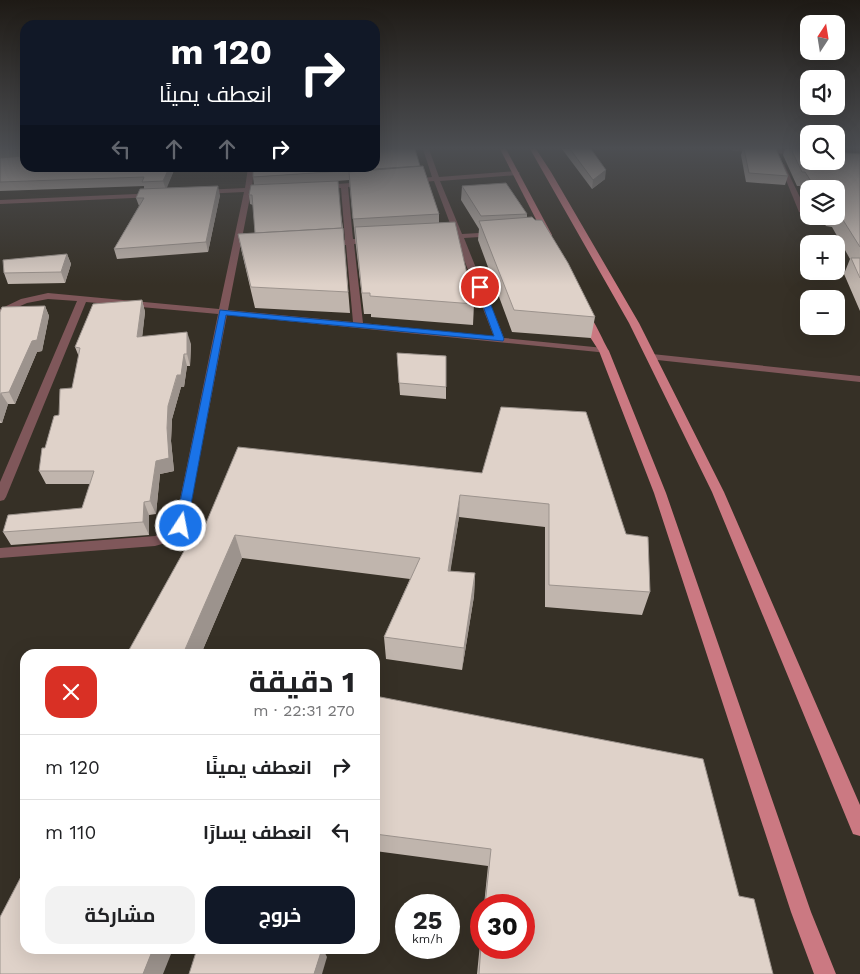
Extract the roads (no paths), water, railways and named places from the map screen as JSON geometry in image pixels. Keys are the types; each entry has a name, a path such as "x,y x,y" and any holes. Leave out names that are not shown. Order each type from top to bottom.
{"main road":[{"path":"526,194 541,231 554,248"},
{"path":"560,194 652,357 718,492 860,827"},
{"path":"578,298 595,337 604,351 660,493 801,912 825,974"}],"street":[{"path":"0,202 150,194"},
{"path":"0,554 155,542 171,536 181,526 247,194"},
{"path":"345,194 358,325"},
{"path":"443,194 500,339"},
{"path":"432,237 508,233"},
{"path":"321,244 377,240"},
{"path":"236,248 245,248"},
{"path":"0,312 37,298 48,296 500,339 604,351"},
{"path":"0,497 83,299"},
{"path":"652,357 860,379"}]}
